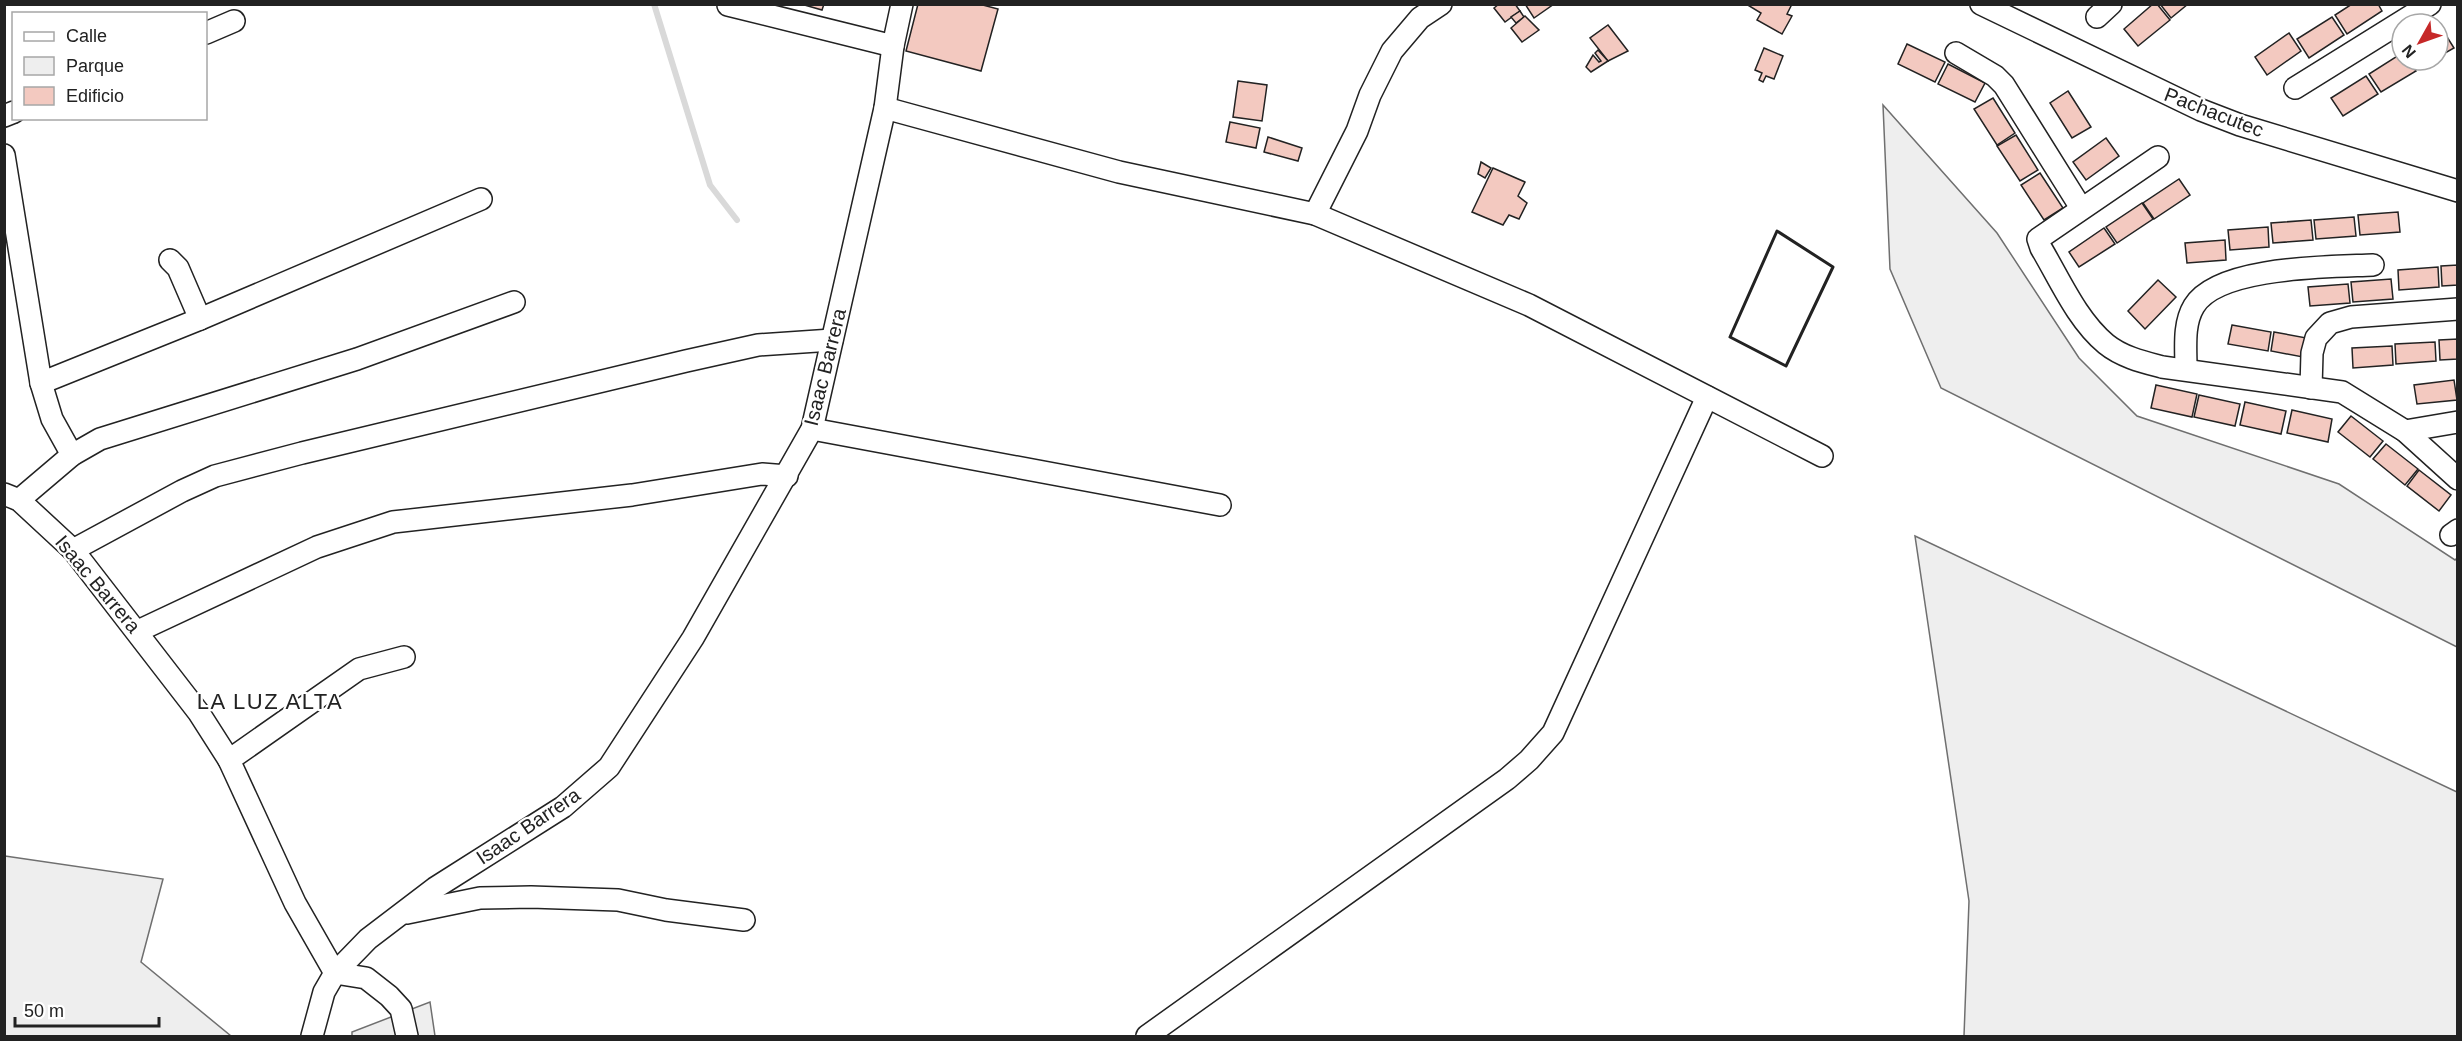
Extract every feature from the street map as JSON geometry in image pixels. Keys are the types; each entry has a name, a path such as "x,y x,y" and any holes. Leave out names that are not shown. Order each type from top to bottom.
{"street":[{"name":"Isaac Barrera","path":"12,497 44,521 73,550 200,713 230,760 295,903 334,973 368,939 435,888 563,807 609,767 693,638 812,429 885,108 893,46 902,4"},
{"path":"1315,214 1357,131 1370,95 1392,51 1420,18 1441,4"},
{"name":"Pachacutec","path":"1981,4 2201,110 2240,125 2457,191"},
{"path":"2295,88 2430,4"},
{"path":"728,6 893,46"},
{"path":"207,33 234,21"},
{"path":"1956,53 1995,76 2004,84 2081,208"},
{"path":"885,108 1119,172 1315,214 1529,305 1822,456"},
{"path":"4,155 42,383 52,419 72,455"},
{"path":"2158,156 2038,238 2041,248 2085,321 2107,345 2133,359 2162,367 2342,392 2405,431 2457,479"},
{"path":"42,383 481,200"},
{"path":"170,260 178,268 200,319"},
{"path":"2186,369 2187,325 2194,306 2205,292 2271,271 2373,264"},
{"path":"12,497 72,455 100,439 357,358 514,302"},
{"path":"2311,388 2316,338 2330,324 2351,317 2457,309"},
{"path":"73,550 182,491 215,476 302,453 758,345 832,340"},
{"path":"1147,1036 1507,779 1547,740 1553,733 1707,397"},
{"path":"2405,431 2457,422"},
{"path":"812,429 1220,505"},
{"path":"138,631 317,547 393,522 632,495 762,474 787,476"},
{"path":"230,760 358,669 404,657"},
{"path":"400,915 480,898 531,897 618,900 666,910 744,920"},
{"path":"312,1036 324,992 334,973 366,978 389,996 401,1009 407,1036"}],"green space":[{"path":"1883,105 1997,233 2079,358 2137,416 2339,484 2455,560 2457,558 2457,647 1941,388 1890,269"},
{"path":"1915,536 2457,792 2457,1036 1964,1036 1969,901"},
{"path":"5,856 163,879 141,962 231,1036 5,1036"},
{"path":"430,1002 435,1036 352,1036 352,1032"}],"building":[{"path":"801,4 824,4 822,10"},
{"path":"918,4 979,4 998,9 981,71 906,51"},
{"path":"1499,4 1515,4 1520,11 1505,22 1494,8"},
{"path":"1525,4 1554,4 1534,18"},
{"path":"1746,4 1792,4 1787,14 1792,16 1782,34 1757,20 1761,13"},
{"path":"2153,4 2157,4 2170,20 2138,46 2124,29"},
{"path":"2160,4 2188,4 2171,18"},
{"path":"2352,4 2378,4 2382,11 2347,34 2335,15"},
{"path":"1520,11 1524,17 1516,23 1511,17"},
{"path":"1525,16 1539,30 1522,42 1511,28"},
{"path":"2332,17 2344,35 2309,58 2297,39"},
{"path":"1608,25 1628,51 1608,61 1590,38"},
{"path":"2289,33 2301,51 2267,75 2255,57"},
{"path":"1907,44 1945,62 1935,82 1898,64"},
{"path":"1764,48 1783,56 1774,79 1766,76 1763,82 1759,80 1762,73 1755,70"},
{"path":"1598,50 1608,61 1591,72 1586,67 1593,55 1599,62 1601,61 1595,53"},
{"path":"2390,61 2390,72 2414,72 2381,92 2369,74"},
{"path":"1948,64 1985,83 1975,102 1938,84"},
{"path":"2366,76 2378,94 2343,116 2331,98"},
{"path":"1238,81 1267,85 1262,121 1233,117"},
{"path":"2068,91 2091,127 2072,138 2050,103"},
{"path":"1993,98 2015,133 1997,145 1974,109"},
{"path":"1230,122 1260,128 1256,148 1226,142"},
{"path":"2016,135 2038,170 2020,181 1997,146"},
{"path":"1268,137 1302,148 1298,161 1264,152"},
{"path":"2106,138 2119,156 2086,180 2073,162"},
{"path":"1481,162 1491,168 1485,178 1478,174"},
{"path":"1493,168 1525,182 1518,196 1527,203 1519,219 1509,215 1503,225 1472,212"},
{"path":"2040,173 2063,208 2044,220 2021,185"},
{"path":"2179,179 2190,195 2154,219 2143,203"},
{"path":"2142,203 2153,219 2117,243 2106,227"},
{"path":"2398,212 2400,232 2360,235 2358,215"},
{"path":"2354,217 2356,236 2316,239 2314,220"},
{"path":"2311,220 2313,240 2273,243 2271,223"},
{"path":"2268,227 2269,247 2230,250 2228,230"},
{"path":"2104,228 2115,244 2079,267 2069,252"},
{"path":"2225,240 2226,260 2187,263 2185,243"},
{"path":"2458,265 2458,285 2442,286 2441,266"},
{"path":"2438,267 2439,287 2399,290 2398,270"},
{"path":"2391,279 2393,299 2353,302 2351,282"},
{"path":"2158,280 2176,297 2145,329 2128,311"},
{"path":"2348,284 2350,303 2310,306 2308,287"},
{"path":"2232,325 2271,332 2268,351 2228,344"},
{"path":"2274,332 2312,339 2308,358 2271,351"},
{"path":"2458,339 2458,359 2440,360 2439,340"},
{"path":"2435,342 2436,361 2396,364 2395,344"},
{"path":"2392,346 2393,365 2353,368 2352,348"},
{"path":"2454,380 2457,400 2417,404 2414,385"},
{"path":"2156,385 2197,394 2192,417 2151,408"},
{"path":"2199,395 2240,404 2235,426 2194,417"},
{"path":"2245,402 2286,411 2281,434 2240,425"},
{"path":"2292,410 2332,419 2328,442 2287,433"},
{"path":"2351,416 2383,441 2370,457 2338,432"},
{"path":"2386,444 2418,469 2405,485 2373,459"},
{"path":"2419,470 2451,495 2439,511 2407,486"}],"waterway":[{"path":"654,4 710,185 737,220"}],"wall":[{"path":"1777,231 1833,267 1786,366 1730,337 1777,231"}],"district":[{"name":"LA LUZ ALTA","path":"270,701"}]}
